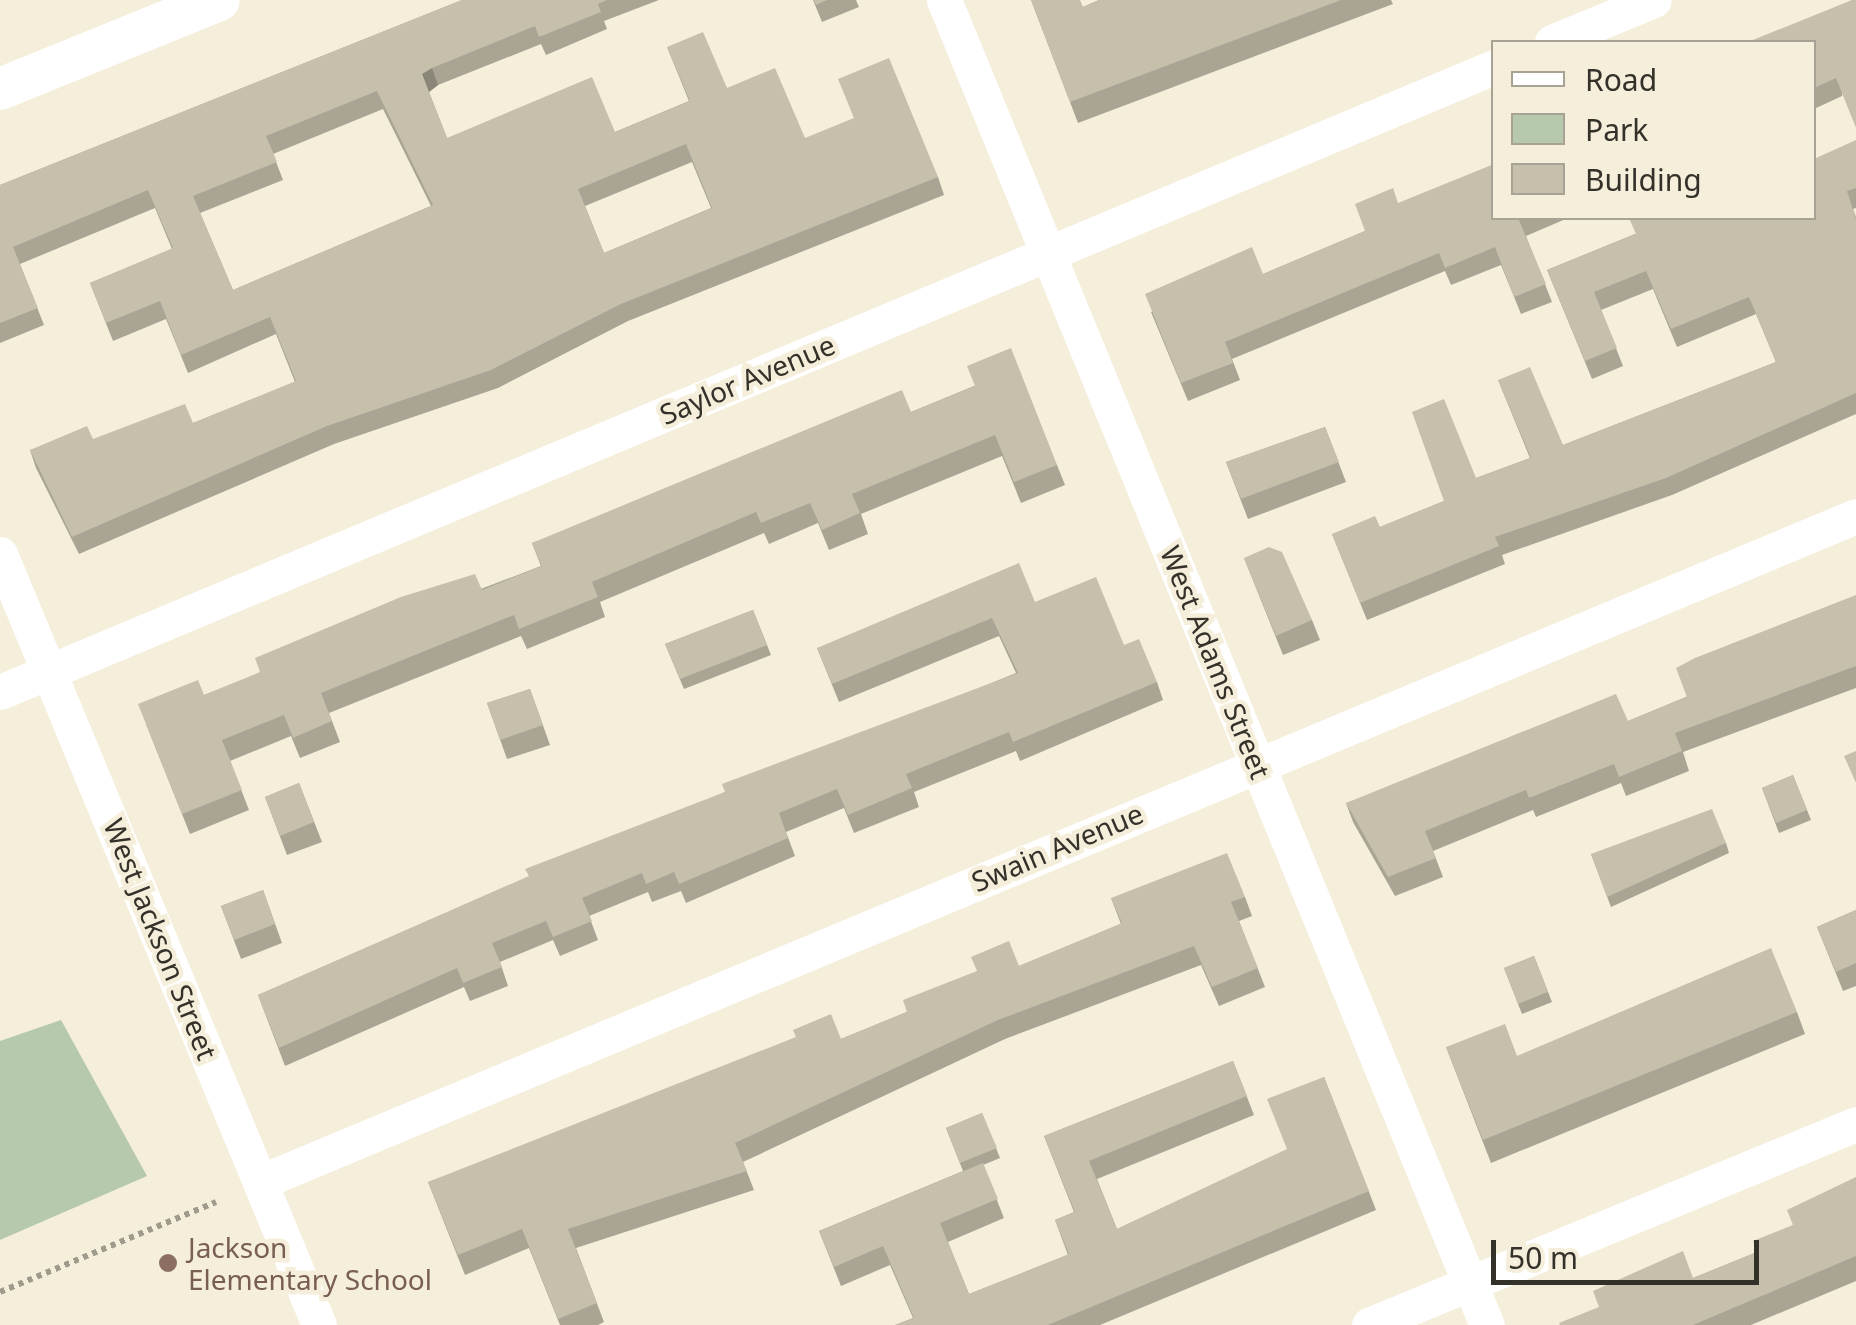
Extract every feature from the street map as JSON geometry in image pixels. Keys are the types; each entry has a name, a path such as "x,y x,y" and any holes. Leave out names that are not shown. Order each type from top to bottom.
{"street":[{"path":"0,89 219,0"},
{"name":"West Adams Street","path":"944,0 1487,1325"},
{"path":"1557,40 1654,0"},
{"name":"Saylor Avenue","path":"0,692 1491,67"},
{"name":"Swain Avenue","path":"260,1182 1856,516"},
{"name":"West Jackson Street","path":"0,554 319,1325"},
{"path":"1369,1325 1856,1124"}],"path":[{"path":"0,1292 216,1202"}],"green space":[{"path":"61,1020 147,1176 0,1240 0,1041"}],"building":[{"path":"462,0 607,0 598,4 601,12 539,37 535,26 422,74 447,138 592,77 615,132 690,101 667,47 703,32 727,88 775,68 805,138 854,118 838,79 889,58 938,177 621,304 491,370 327,426 72,537 30,450 87,426 93,439 185,404 193,423 296,381 270,317 181,355 160,301 106,323 90,283 173,248 148,190 13,247 38,308 0,323 0,185","holes":["377,91 433,205 233,290 193,196 277,162 266,136","686,144 712,208 604,253 578,189"]},
{"path":"1031,0 1080,0 1083,7 1099,0 1341,0 1070,102"},
{"path":"1856,0 1856,128 1836,78 1816,87 1816,40 1753,40"},
{"path":"1856,140 1856,188 1847,191 1856,219 1856,393 1666,478 1495,537 1499,546 1360,603 1332,534 1375,516 1380,527 1444,501 1412,412 1444,399 1476,478 1531,458 1498,380 1530,367 1563,445 1776,362 1749,297 1671,329 1646,271 1594,292 1617,348 1585,361 1547,270 1636,234 1630,220 1816,220 1816,158"},
{"path":"1491,165 1491,220 1519,220 1546,284 1514,297 1495,247 1445,268 1439,253 1225,342 1233,363 1181,383 1145,294 1252,247 1263,274 1365,231 1355,204 1393,188 1398,203"},
{"path":"1011,348 1057,465 1014,482 995,435 852,494 860,513 822,530 810,503 761,523 756,512 592,582 598,597 519,629 514,615 321,693 332,721 293,738 284,715 222,740 242,790 182,814 138,704 198,680 204,695 260,672 255,658 401,597 475,574 482,590 542,566 532,543 902,390 911,412 975,386 967,366"},
{"path":"1325,427 1339,462 1241,499 1226,462"},
{"path":"1269,547 1282,552 1312,620 1276,636 1244,558"},
{"path":"1019,563 1035,602 1096,577 1124,645 1139,639 1157,682 1013,742 1009,732 906,774 912,788 848,815 837,789 779,813 788,838 679,884 674,872 646,884 642,873 582,898 592,921 553,937 546,921 492,943 502,967 463,983 457,968 279,1048 258,995 529,876 525,869 725,792 722,784 1018,673 992,618 832,684 817,648"},
{"path":"1856,595 1856,666 1675,733 1682,751 1619,777 1614,764 1529,798 1526,790 1425,831 1436,858 1388,877 1346,803 1616,694 1628,721 1687,697 1676,668"},
{"path":"753,610 767,645 680,679 665,644"},
{"path":"530,689 543,725 500,740 487,703"},
{"path":"1856,751 1856,783 1844,756"},
{"path":"1793,775 1807,810 1776,823 1762,788"},
{"path":"299,783 314,822 280,836 265,797"},
{"path":"1712,809 1726,843 1607,897 1591,854"},
{"path":"1227,853 1245,897 1231,902 1258,968 1212,987 1194,946 998,1020 735,1143 747,1171 568,1229 597,1303 558,1319 522,1229 458,1255 428,1182 796,1037 793,1030 831,1014 841,1039 907,1012 903,1000 977,971 971,957 1009,941 1019,966 1122,923 1111,898"},
{"path":"263,890 275,924 234,940 221,906"},
{"path":"1856,910 1856,963 1836,972 1817,927"},
{"path":"1771,948 1797,1012 1483,1140 1446,1047 1505,1024 1517,1056"},
{"path":"1534,956 1548,992 1518,1004 1504,968"},
{"path":"1233,1061 1247,1096 1089,1161 1117,1229 1287,1149 1267,1099 1324,1077 1369,1191 1048,1325 895,1325 914,1318 883,1246 834,1267 819,1231 983,1163 998,1199 940,1223 969,1294 1069,1254 1055,1220 1075,1212 1044,1136"},
{"path":"982,1113 997,1148 960,1163 946,1128"},
{"path":"1856,1177 1856,1256 1693,1325 1559,1323 1599,1307 1593,1291 1683,1251 1693,1278 1757,1252 1753,1241 1793,1225 1787,1210"}],"place":[{"name":"Jackson Elementary School","path":"168,1263"}]}
